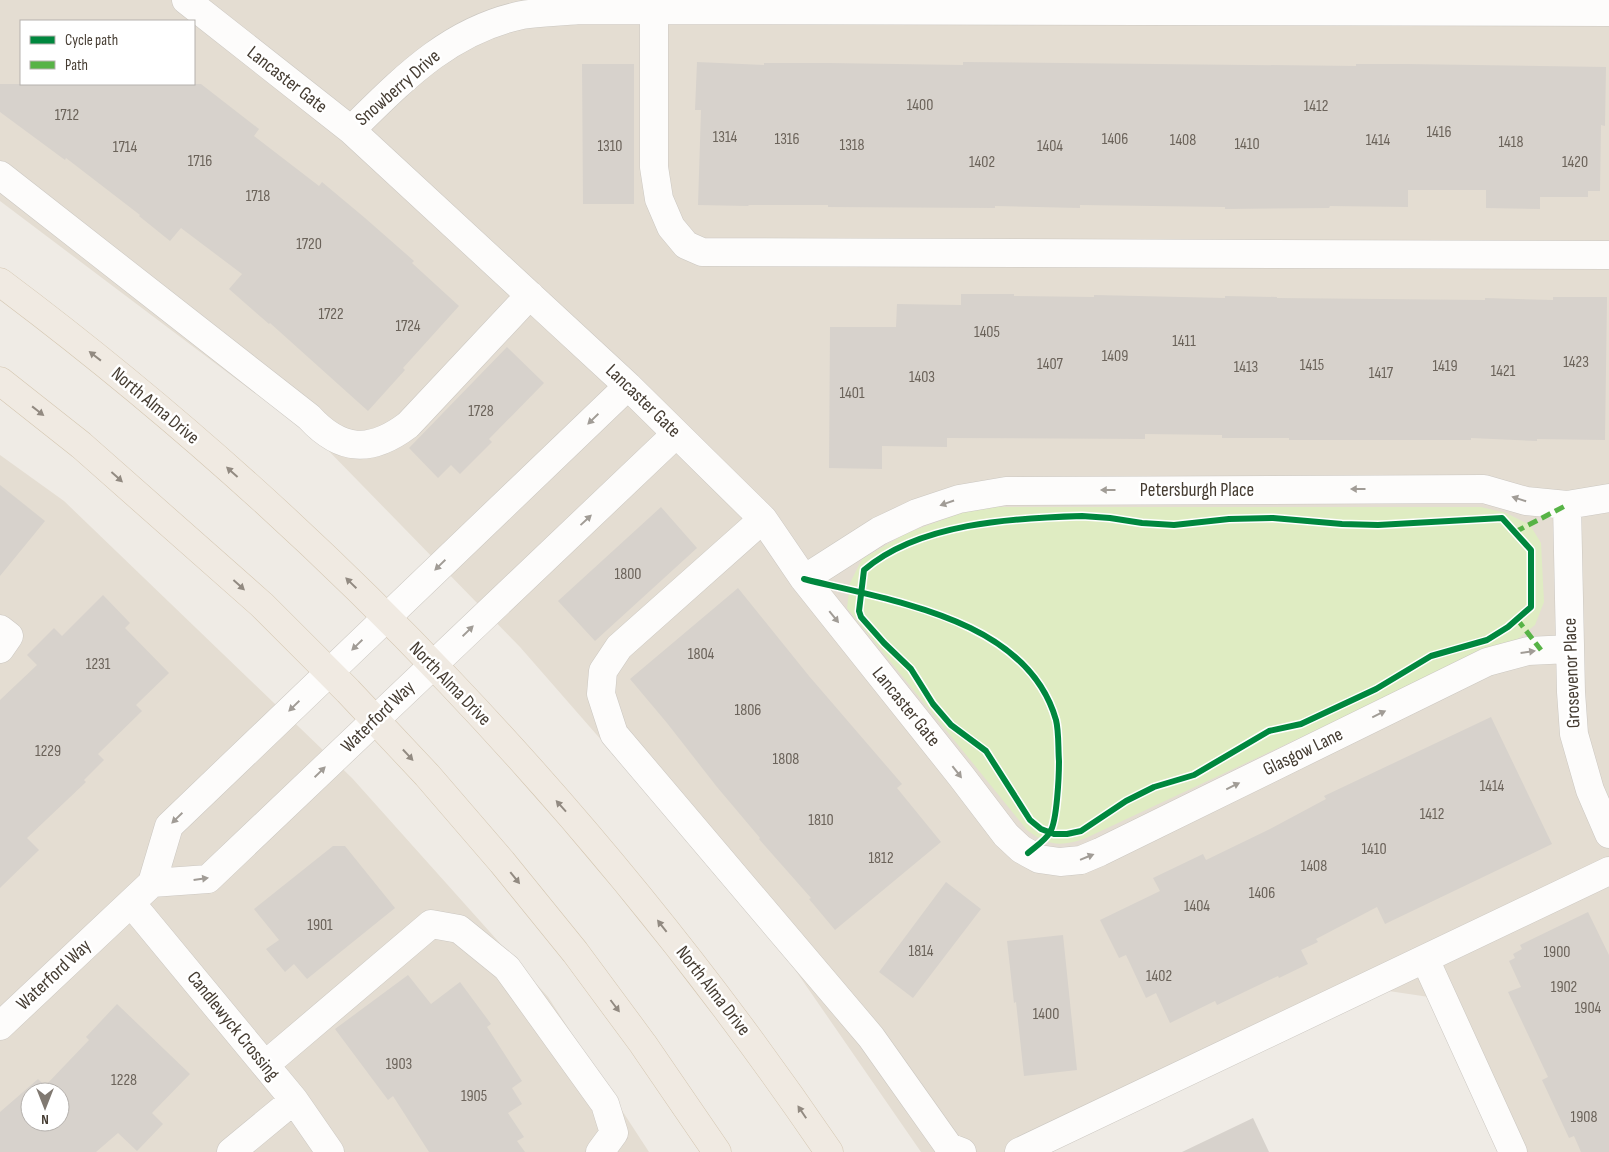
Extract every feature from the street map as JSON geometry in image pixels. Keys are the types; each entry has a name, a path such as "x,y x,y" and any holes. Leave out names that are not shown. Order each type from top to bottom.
{"main road":[{"name":"North Alma Drive","path":"0,282 130,384 219,461 321,554 386,617 493,729 566,810 648,908 721,1001 791,1096 829,1152"},
{"path":"0,381 88,451 262,605 427,775 502,862 575,952 643,1044 717,1152"}],"street":[{"name":"Lancaster Gate","path":"186,0 351,130 628,386 762,519 804,579 1006,835 1021,849 1040,859"},
{"name":"Snowberry Drive","path":"351,130 405,77 456,39 486,25 522,15 579,10 906,6 1609,12"},
{"path":"654,10 654,167 658,199 671,227 686,245 702,252 1609,255"},
{"path":"0,175 309,417 322,431 338,440 357,445 376,443 393,436 408,425 530,295"},
{"name":"Waterford Way","path":"0,1026 152,883 170,826 628,386"},
{"name":"Waterford Way","path":"152,883 208,879 676,434"},
{"name":"Petersburgh Place","path":"804,579 879,531 917,513 958,499 1006,491 1484,489 1526,502 1567,505 1609,498"},
{"name":"Grosevenor Place","path":"1567,505 1574,734 1590,790 1609,834"},
{"path":"762,519 619,647 603,670 601,694 614,734 871,1037 949,1147 962,1152"},
{"path":"0,630 9,636 0,649"},
{"name":"Glasgow Lane","path":"1040,859 1060,862 1081,860 1487,662 1528,651 1570,649"},
{"path":"1019,1152 1609,871"},
{"name":"Candlewyck Crossing","path":"131,904 294,1100 330,1152"},
{"path":"265,1065 431,924 459,929 507,968 605,1104 614,1133 600,1152"},
{"path":"1426,959 1513,1152"},
{"path":"231,1152 294,1100"}],"shaded area":[{"path":"0,0 1609,0 1609,1152 1504,1152 1429,997 1382,990 1035,1152 921,1152 769,932 520,647 321,443 0,201"},
{"path":"0,455 64,501 352,778 548,997 649,1152 0,1152"}],"green space":[{"path":"977,507 1481,507 1506,513 1530,525 1541,543 1544,602 1535,625 1515,641 1491,648 1086,838 1062,844 1048,842 1027,830 847,608 850,583 862,559 907,533"}],"building":[{"path":"697,62 764,65 764,63 829,63 963,65 963,62 1606,67 1605,126 1601,125 1600,191 1588,191 1588,197 1540,197 1540,209 1486,208 1486,190 1408,190 1408,207 1330,206 1329,208 1225,209 1225,207 1080,205 1080,208 995,206 995,208 698,205 701,110 695,110"},
{"path":"582,64 634,64 634,204 583,204"},
{"path":"0,84 201,84 259,129 254,136 319,186 322,182 365,218 414,261 412,263 459,306 403,368 405,370 368,411 229,289 242,274 181,228 170,241 140,215 66,158 65,160 0,112"},
{"path":"961,294 1485,300 1485,298 1553,300 1553,297 1607,297 1605,440 1537,439 1537,441 1471,438 1471,440 1289,440 1289,438 1222,438 1222,435 1145,434 1145,439 947,438 947,447 882,446 882,469 829,468 830,327 896,327 897,304 961,305"},
{"path":"507,347 544,383 489,439 492,442 460,474 451,465 438,478 409,448"},
{"path":"0,485 45,521 0,576"},
{"path":"661,507 697,548 595,641 558,601"},
{"path":"738,588 809,676 902,784 897,788 941,842 835,930 809,899 811,898 759,839 630,679"},
{"path":"103,595 130,623 125,628 169,673 136,705 142,711 98,754 104,760 84,780 86,782 27,838 39,850 0,888 0,700 37,665 27,655 54,628 62,636"},
{"path":"1491,717 1552,844 1385,924 1377,907 1316,939 1318,942 1301,950 1308,964 1217,1005 1215,1001 1170,1023 1156,993 1146,998 1126,955 1119,958 1100,920 1160,891 1153,878 1203,854 1206,860 1326,799 1324,796"},
{"path":"333,846 345,846 395,908 307,979 294,964 285,972 266,949 279,940 254,909"},
{"path":"946,882 981,909 913,998 879,972"},
{"path":"1588,912 1609,955 1609,1152 1581,1152 1574,1136 1569,1138 1542,1080 1548,1077 1508,992 1521,987 1509,961 1515,958 1513,954 1522,949 1520,945"},
{"path":"1063,935 1077,1070 1024,1076 1007,941"},
{"path":"408,975 431,1004 460,982 491,1024 487,1027 522,1081 512,1088 522,1104 508,1113 524,1137 517,1141 525,1152 429,1152 393,1096 388,1100 335,1029"},
{"path":"117,1004 190,1074 152,1113 163,1124 137,1151 118,1133 96,1152 0,1152 0,1112 20,1095 20,1132 70,1132 70,1082 49,1082 89,1040 86,1037"},
{"path":"1253,1118 1269,1152 1182,1152"}],"marked path":[{"path":"1515,532 1567,505"},
{"path":"1517,619 1541,650"}],"cycle path":[{"path":"1082,516 1174,525 1229,519 1273,518 1378,525 1502,518 1531,550 1531,607 1508,627 1487,640 1431,656 1376,689 1301,724 1269,731 1194,775 1154,787 1126,801 1081,831 1054,834 1041,829 1030,820 986,751 951,725 933,704 911,669 884,643 861,617 859,611 864,570 886,554 911,542 967,526 1026,519 1082,516"},
{"path":"804,579 914,606 951,620 986,636 1016,658 1040,686 1057,725 1058,787 1056,809 1050,832 1043,841 1028,853"}]}
